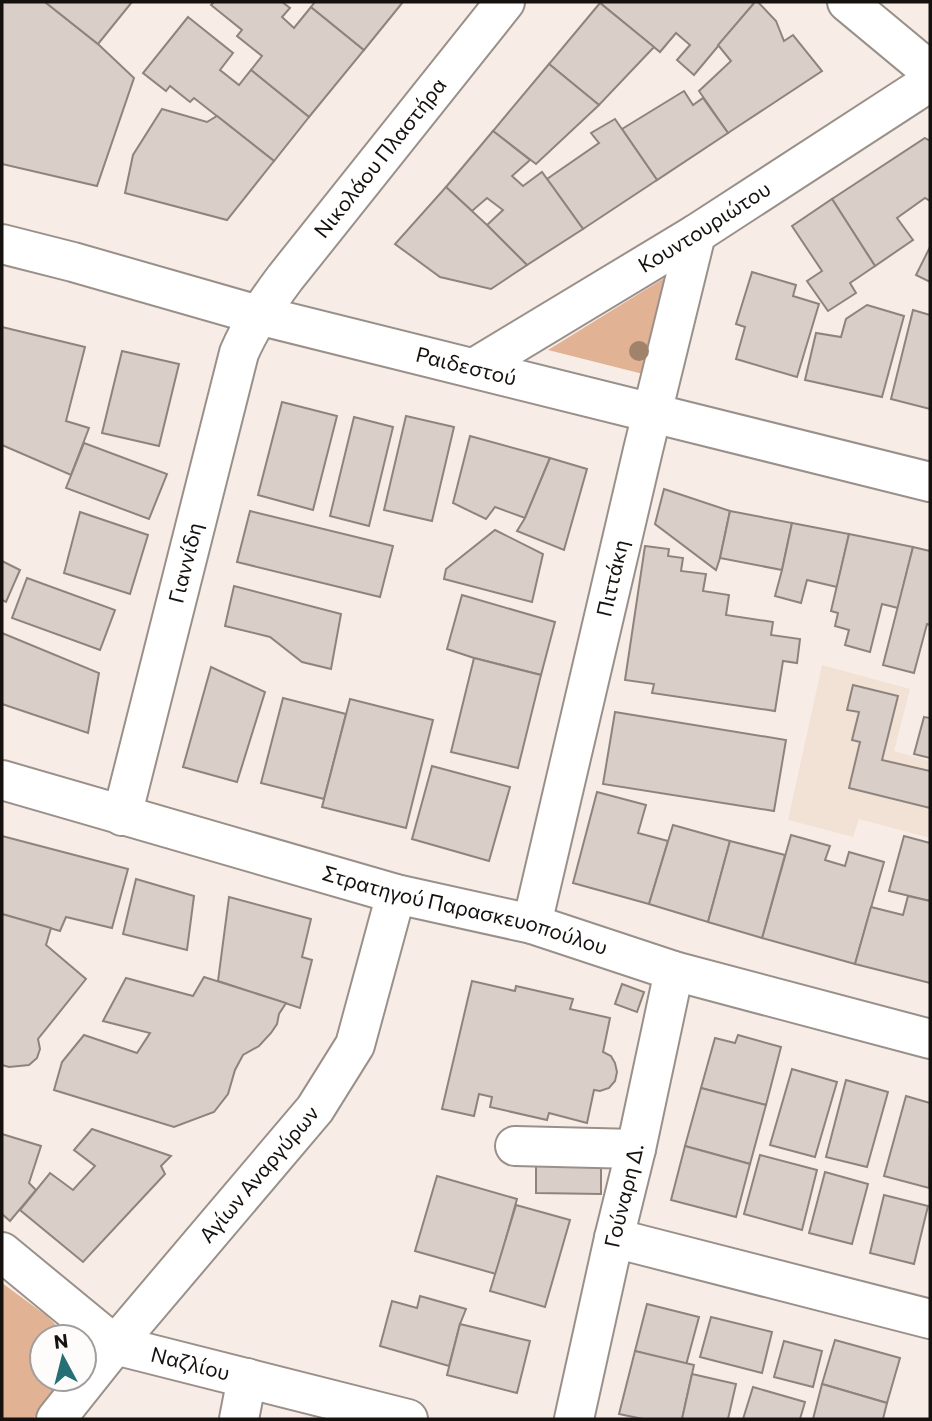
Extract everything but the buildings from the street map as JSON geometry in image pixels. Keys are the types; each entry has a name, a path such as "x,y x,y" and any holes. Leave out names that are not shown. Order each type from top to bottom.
{"street":[{"name":"Νικολάου Πλαστήρα","path":"258,315 505,2"},
{"path":"847,2 930,71"},
{"name":"Κουντουριώτου","path":"474,368 696,234 930,82"},
{"name":"Πιττάκη","path":"531,923 696,234"},
{"name":"Ραιδεστού","path":"2,244 258,315 930,482"},
{"name":"Γιαννίδη","path":"122,816 239,353 258,315"},
{"name":"Στρατηγού Παρασκευοπούλου","path":"2,780 396,894 531,923 674,971 930,1039"},
{"name":"Αγίων Αναργύρων","path":"56,1419 115,1345 315,1109 355,1045 396,894"},
{"name":"Γούναρη Δ.","path":"574,1419 674,971"},
{"path":"515,1146 636,1149"},
{"path":"614,1238 930,1319"},
{"name":"Ναζλίου","path":"2,1252 115,1345 408,1419"},
{"path":"239,1419 247,1378"}],"shaded area":[{"path":"674,272 647,375 548,350"},
{"path":"822,665 910,689 894,751 930,761 930,838 859,819 853,837 788,820"},
{"path":"2,1283 54,1323 28,1323 28,1393 52,1393 33,1419 2,1419"}]}
